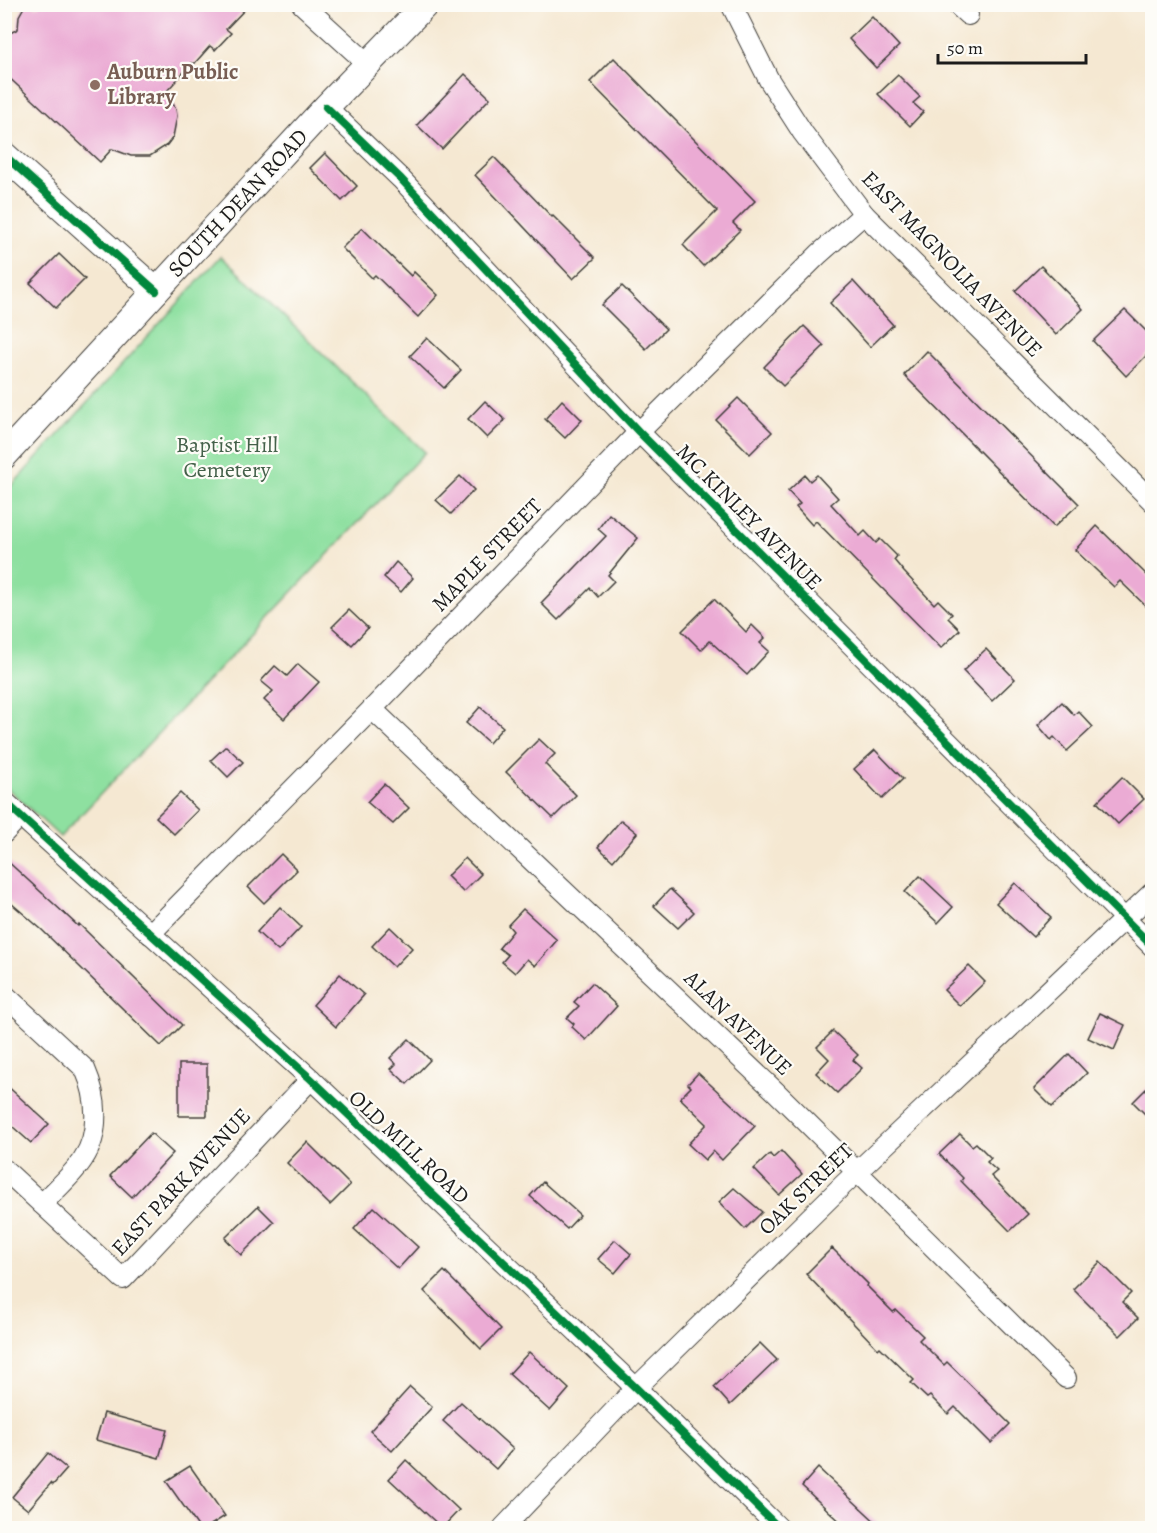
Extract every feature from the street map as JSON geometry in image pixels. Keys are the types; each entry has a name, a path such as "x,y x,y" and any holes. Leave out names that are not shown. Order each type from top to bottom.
{"street":[{"path":"302,4 368,64"},
{"name":"SOUTH DEAN ROAD","path":"4,456 326,107 426,4"},
{"name":"EAST MAGNOLIA AVENUE","path":"731,4 769,80 803,133 864,214 1152,501"},
{"name":"MC KINLEY AVENUE","path":"326,107 409,187 639,432 1152,946"},
{"path":"4,155 156,291"},
{"name":"MAPLE STREET","path":"150,934 372,709 639,432 819,254 864,214"},
{"name":"ALAN AVENUE","path":"372,709 775,1091 1066,1378"},
{"name":"OLD MILL ROAD","path":"4,801 311,1079 636,1388 779,1528"},
{"path":"4,833 20,816"},
{"name":"OAK STREET","path":"503,1528 636,1388 856,1173 1152,893"},
{"path":"4,994 85,1069 92,1085 96,1105 92,1137 85,1156 42,1204"},
{"name":"EAST PARK AVENUE","path":"4,1169 123,1279 311,1079"}],"green space":[{"name":"Baptist Hill Cemetery","path":"221,256 425,452 60,837 5,786 5,493"}],"building":[{"name":"Auburn Public Library","path":"40,4 250,4 226,29 231,33 215,50 210,46 166,92 176,109 177,116 173,137 167,145 150,156 131,156 112,149 100,162 4,73 4,36 18,29 19,16 24,7 30,5 38,7"},
{"path":"872,17 899,46 876,68 849,39"},
{"path":"614,58 755,201 733,223 740,230 703,266 683,245 717,211 590,82"},
{"path":"465,74 490,98 442,149 417,125"},
{"path":"898,75 920,97 913,103 923,112 910,126 878,94"},
{"path":"325,153 357,186 342,201 310,168"},
{"path":"494,157 595,258 573,279 475,175"},
{"path":"362,228 411,276 414,272 438,295 418,317 375,275 372,278 342,248"},
{"path":"59,254 85,279 56,308 30,283"},
{"path":"1041,266 1083,309 1056,335 1015,291"},
{"path":"853,281 893,325 870,347 830,303"},
{"path":"622,286 666,329 646,349 602,305"},
{"path":"1125,310 1152,337 1152,350 1126,376 1093,341"},
{"path":"804,326 824,346 783,386 764,367"},
{"path":"427,338 461,370 444,388 410,356"},
{"path":"927,351 1079,504 1054,527 904,375"},
{"path":"738,398 772,432 750,454 716,420"},
{"path":"562,400 582,420 565,438 545,419"},
{"path":"485,401 505,420 487,438 468,419"},
{"path":"805,475 810,481 817,475 838,498 831,504 860,536 865,531 876,543 880,539 897,556 894,560 934,604 938,600 952,614 948,618 960,630 941,648 816,521 812,525 796,507 800,504 788,491"},
{"path":"460,476 474,490 451,514 436,500"},
{"path":"609,514 638,538 608,575 614,581 598,597 590,588 558,620 541,603 606,536 598,529"},
{"path":"1097,526 1152,580 1152,612 1120,581 1114,587 1075,550"},
{"path":"396,562 413,578 401,592 384,577"},
{"path":"714,599 746,632 752,625 765,638 760,643 769,651 747,675 710,641 701,650 682,631"},
{"path":"349,610 368,628 352,645 332,627"},
{"path":"986,649 1015,679 992,701 963,671"},
{"path":"298,664 319,682 284,719 264,700 273,691 261,681 275,666 287,676"},
{"path":"1062,702 1074,715 1078,711 1093,727 1067,751 1054,737 1051,740 1038,725"},
{"path":"480,707 503,727 489,743 466,723"},
{"path":"539,739 555,754 545,764 576,795 553,818 506,772"},
{"path":"226,746 243,762 228,777 211,760"},
{"path":"875,750 903,779 882,799 854,769"},
{"path":"1122,777 1144,799 1118,824 1097,802"},
{"path":"384,784 409,808 393,824 367,802"},
{"path":"180,793 198,810 174,834 156,817"},
{"path":"621,820 637,833 613,861 598,847"},
{"path":"281,854 297,870 264,903 248,887"},
{"path":"4,858 78,926 79,924 182,1025 161,1046 41,929 4,897"},
{"path":"465,858 481,874 463,892 447,876"},
{"path":"920,876 953,907 938,923 905,892"},
{"path":"1015,883 1051,917 1033,937 996,903"},
{"path":"670,889 694,912 678,928 654,906"},
{"path":"280,907 301,927 278,951 257,932"},
{"path":"523,909 557,940 535,966 527,959 515,973 502,962 508,955 499,948 513,931 508,925"},
{"path":"390,927 412,948 394,967 372,946"},
{"path":"969,966 985,982 960,1006 944,990"},
{"path":"340,974 364,995 336,1027 313,1005"},
{"path":"592,983 617,1006 586,1040 572,1027 574,1024 567,1018 579,1006 574,1002"},
{"path":"1100,1013 1125,1025 1114,1050 1088,1038"},
{"path":"833,1031 858,1055 853,1060 862,1068 837,1093 816,1073 829,1059 817,1047"},
{"path":"409,1039 430,1060 407,1084 391,1069 396,1064 390,1058"},
{"path":"1069,1054 1087,1073 1052,1107 1034,1089"},
{"path":"179,1064 207,1064 207,1116 179,1116"},
{"path":"698,1073 755,1126 722,1160 713,1151 705,1160 688,1144 707,1124 680,1098 691,1087 688,1084"},
{"path":"4,1083 49,1124 31,1143 4,1119"},
{"path":"1152,1083 1152,1121 1133,1102"},
{"path":"151,1133 173,1153 132,1197 110,1176"},
{"path":"960,1134 972,1146 976,1143 991,1158 987,1162 997,1171 991,1176 1028,1214 1010,1231 961,1181 963,1178 939,1154"},
{"path":"307,1142 350,1185 330,1205 287,1163"},
{"path":"781,1151 802,1174 779,1195 754,1169 770,1154 773,1158"},
{"path":"543,1182 580,1215 567,1229 530,1196"},
{"path":"734,1188 762,1212 745,1229 719,1202"},
{"path":"258,1206 274,1222 241,1255 225,1238"},
{"path":"374,1207 418,1247 398,1269 354,1229"},
{"path":"615,1240 631,1254 615,1273 598,1259"},
{"path":"832,1248 893,1312 896,1310 923,1336 919,1340 944,1365 947,1362 1010,1424 991,1443 955,1407 948,1414 930,1396 927,1398 911,1383 914,1380 880,1347 878,1349 806,1274"},
{"path":"1100,1262 1131,1293 1122,1302 1138,1318 1120,1336 1073,1289"},
{"path":"444,1271 501,1329 481,1349 424,1291"},
{"path":"760,1343 777,1360 730,1405 714,1387"},
{"path":"529,1352 569,1389 550,1411 509,1374"},
{"path":"410,1387 432,1407 392,1451 370,1431"},
{"path":"461,1402 513,1449 496,1469 443,1421"},
{"path":"104,1413 167,1430 159,1458 96,1440"},
{"path":"48,1453 67,1469 53,1485 51,1483 28,1510 12,1497"},
{"path":"406,1460 459,1510 442,1528 389,1479"},
{"path":"190,1466 225,1516 206,1528 199,1528 166,1481"},
{"path":"818,1468 882,1528 847,1528 802,1486"}],"cycle path":[{"path":"326,107 401,179 639,432 1152,946"},
{"path":"4,155 156,291"},
{"path":"4,801 311,1079 636,1388 779,1528"}],"place":[{"name":"Auburn Public Library","path":"95,85"}]}
